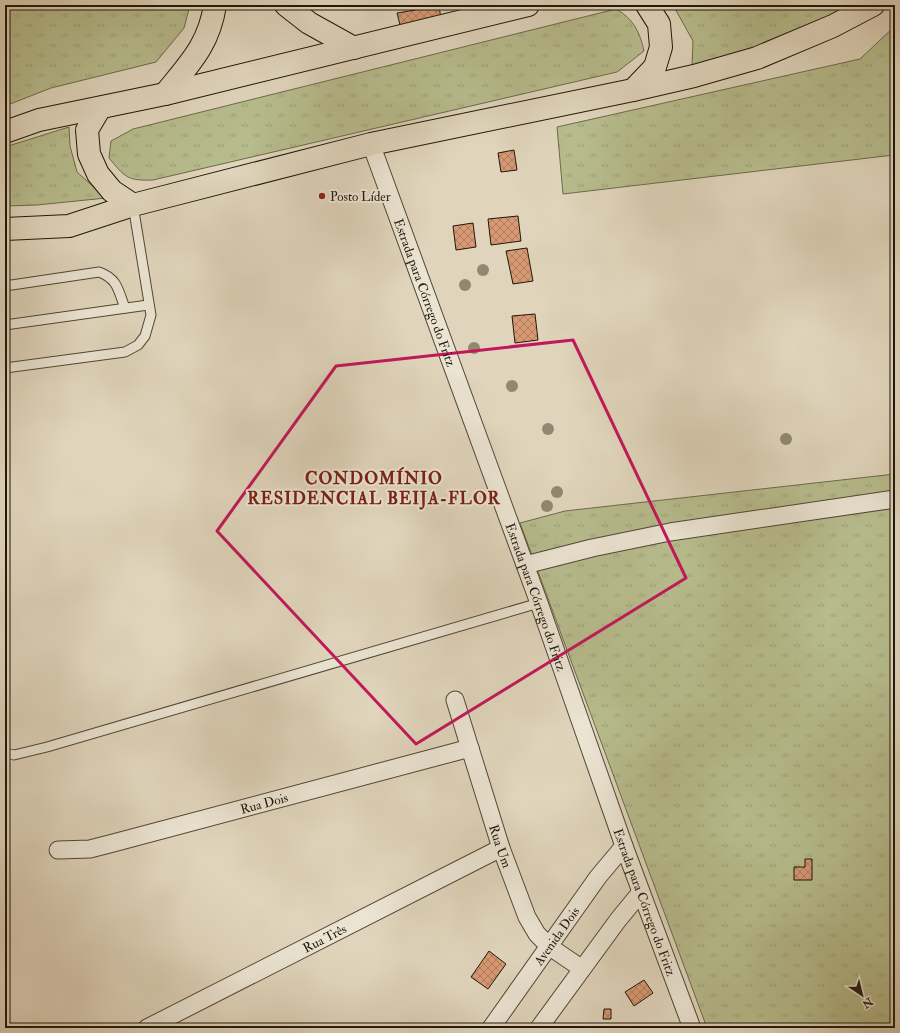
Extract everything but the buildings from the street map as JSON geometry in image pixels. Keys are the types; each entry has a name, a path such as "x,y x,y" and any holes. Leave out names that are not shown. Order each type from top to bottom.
{"main road":[{"path":"165,94 198,52 212,25 215,5"},
{"path":"286,5 309,23 354,48"},
{"path":"5,132 39,120 165,94 528,5"},
{"path":"633,90 655,67 661,47 659,24 647,5"},
{"path":"5,229 69,226 133,205 371,144 633,90 757,58 833,26 873,5"},
{"path":"100,108 87,130 89,154 98,174 112,191 133,205"}],"street":[{"name":"Estrada para Córrego do Fritz","path":"371,144 539,603 624,846 692,1028"},
{"path":"525,565 592,548 670,532 895,499"},
{"name":"Rua Um","path":"455,700 501,848 527,917 537,934 550,947 582,968"},
{"name":"Rua Dois","path":"58,850 90,849 470,748"},
{"name":"Avenida Dois","path":"491,1028 550,947 598,877 624,846"},
{"name":"Rua Três","path":"148,1028 501,848"},
{"path":"539,1028 582,968 641,892"}],"lane":[{"path":"5,368 125,352 138,345 145,336 151,315 148,305 133,205"},
{"path":"5,286 99,272 109,276 116,283 125,308"},
{"path":"5,325 148,305"},
{"path":"5,753 14,755 47,747 539,603"}],"highlighted area":[{"path":"573,340 686,578 416,744 217,531 336,366"}],"green space":[{"path":"5,5 190,5 184,28 156,62 51,88 5,106"},
{"path":"673,5 851,5 763,47 692,66 693,41"},
{"path":"616,9 632,22 638,32 644,51 617,72 153,180 137,180 123,174 109,158 111,141 133,129"},
{"path":"895,26 895,157 894,155 563,194 557,127 860,59"},
{"path":"69,127 70,146 77,172 106,198 37,205 5,206 5,147"},
{"path":"895,474 895,1028 707,1028 520,523 565,511"}],"place":[{"name":"Posto Líder","path":"322,196"}],"district":[{"name":"CONDOMÍNIO RESIDENCIAL BEIJA-FLOR","path":"374,488"}]}
